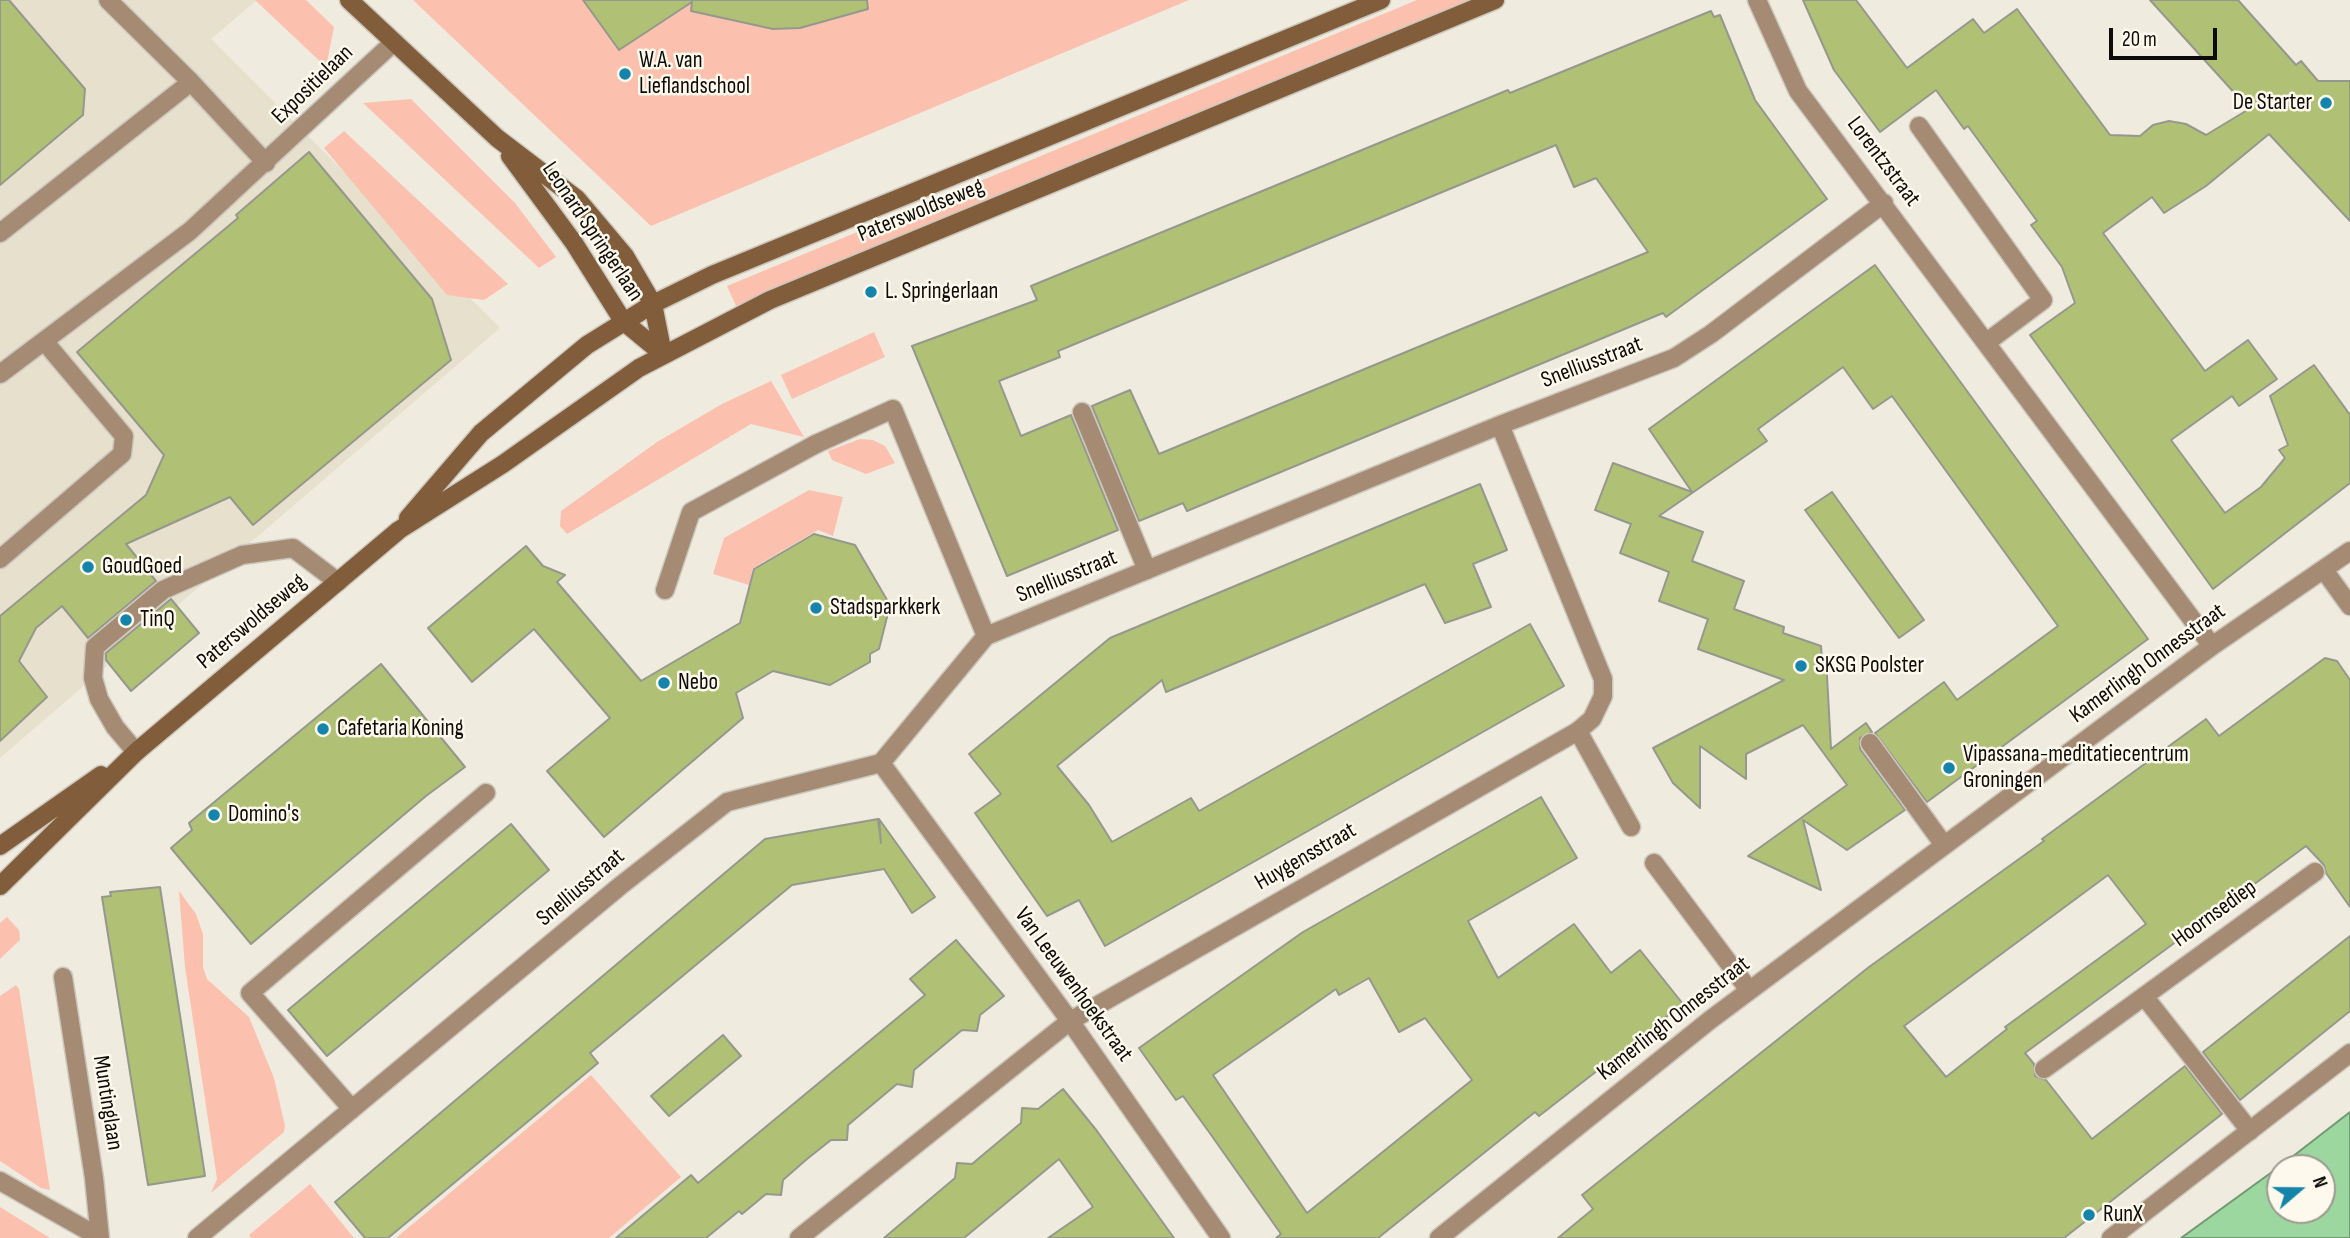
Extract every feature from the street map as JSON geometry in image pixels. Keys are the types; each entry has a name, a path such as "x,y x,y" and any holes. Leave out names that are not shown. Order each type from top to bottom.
{"main road":[{"name":"Leonard Springerlaan","path":"349,0 497,138 578,199 625,256 653,304 663,354"},
{"name":"Paterswoldseweg","path":"399,530 481,433 570,359 623,321 653,304 712,275 1381,0"},
{"name":"Paterswoldseweg","path":"0,886 136,752 399,530 503,464 571,414 663,354 770,300 1495,0"},
{"name":"Leonard Springerlaan","path":"497,138 568,234 623,321 663,354"},
{"name":"Paterswoldseweg","path":"0,846 136,752"}],"street":[{"path":"108,0 191,82 266,163"},
{"name":"Lorentzstraat","path":"1757,0 1798,91 2213,646"},
{"name":"Expositielaan","path":"0,374 190,231 394,42"},
{"path":"0,233 191,82"},
{"path":"1919,126 2043,300 1987,342"},
{"name":"Snelliusstraat","path":"197,1238 620,886 727,802 881,763 986,636 1500,425 1674,358 1711,334 1884,203"},
{"path":"0,559 122,454 124,436 44,341"},
{"path":"665,590 691,512 816,444 893,409 986,636"},
{"path":"1082,412 1147,570"},
{"name":"Huygensstraat","path":"799,1238 1070,1021 1578,730 1598,710 1603,696 1603,680 1500,425"},
{"path":"136,752 115,727 99,699 93,678 95,647 124,622 163,590 242,555 293,548 338,582"},
{"name":"Kamerlingh Onnesstraat","path":"1439,1238 1749,990 2213,646 2350,551"},
{"path":"2324,570 2350,606"},
{"path":"1578,730 1631,827"},
{"path":"1870,743 1944,845"},
{"name":"Van Leeuwenhoekstraat","path":"881,763 1070,1021 1221,1238"},
{"path":"352,1109 250,993 486,793"},
{"path":"1654,863 1749,990"},
{"name":"Hoornsediep","path":"2044,1069 2315,872"},
{"name":"Muntinglaan","path":"63,977 94,1178 99,1237"},
{"path":"2144,996 2250,1131"},
{"path":"2111,1238 2350,1053"},
{"name":"Muntinglaan","path":"0,1181 99,1237"}],"shaded area":[{"path":"0,0 257,0 211,39 500,328 0,758"},
{"path":"255,0 306,0 334,27 326,67"},
{"path":"413,0 1189,0 651,226"},
{"path":"1417,0 1481,0 736,306 727,286"},
{"path":"411,99 515,203 556,257 539,268 363,103"},
{"path":"344,131 508,284 484,300 447,295 324,148"},
{"path":"874,332 885,357 792,399 781,375"},
{"path":"771,381 804,437 751,424 567,534 560,526 561,511 657,442 722,404"},
{"path":"860,439 873,440 885,446 895,463 866,474 832,460 828,451"},
{"path":"809,490 843,497 833,536 818,530 753,568 749,585 713,574 724,538"},
{"path":"179,891 196,914 203,934 203,967 207,979 249,1017 274,1078 285,1126 284,1132 211,1193 217,1179 185,967"},
{"path":"7,917 19,930 20,940 0,959 0,923"},
{"path":"16,985 19,989 50,1190 41,1188 0,1161 0,996"},
{"path":"591,1075 681,1177 609,1238 396,1238"},
{"path":"2350,1112 2350,1238 2181,1238 2266,1176 2266,1224 2336,1224 2336,1154 2296,1154"},
{"path":"310,1184 354,1238 251,1238 249,1235"},
{"path":"0,1207 50,1238 0,1238"}],"building":[{"path":"0,0 9,0 85,89 83,115 0,185"},
{"path":"583,0 867,0 868,9 800,28 773,29 691,11 692,2 619,50"},
{"path":"1803,0 1856,0 1907,68 1973,19 1984,33 2017,9 2110,135 2140,136 2153,125 2169,121 2186,124 2206,135 2249,109 2150,0 2238,0 2296,65 2301,61 2318,81 2350,81 2350,221 2269,134 2206,186 2164,213 2152,197 2103,233 2205,371 2248,340 2277,379 2239,406 2232,396 2171,440 2225,513 2261,487 2285,458 2279,450 2288,445 2270,396 2314,365 2350,415 2350,483 2213,589 2030,335 2075,303 2062,267 2031,225 2037,221 1968,126 1964,129 1936,90 1880,132 1834,70"},
{"path":"1711,11 1714,17 1720,15 1755,100 1827,199 1666,317 1663,313 1187,511 1183,503 1139,521 1092,406 1130,390 1159,454 1648,252 1596,178 1574,187 1556,145 1058,351 1060,357 999,381 1021,436 1071,415 1118,530 1007,576 912,346 1037,300 1031,286 1508,90 1510,93"},
{"path":"309,152 432,299 451,360 253,525 230,497 126,544 156,581 88,638 62,606 36,628 19,661 47,697 0,741 0,616 146,495 164,455 77,352 238,218 236,215"},
{"path":"1875,265 2148,639 1927,802 1875,733 1944,682 1957,700 2058,626 1892,396 1873,409 1843,367 1758,429 1767,441 1659,516 1703,532 1692,561 1744,581 1734,609 1784,627 1783,633 1821,646 1822,660 1826,658 1831,749 1866,723 1872,732 1860,738 1860,749 1905,810 1847,850 1803,820 1821,890 1748,856 1847,785 1803,725 1746,754 1746,779 1700,746 1700,808 1673,783 1653,748 1784,680 1698,649 1708,619 1659,601 1669,572 1620,553 1631,524 1595,510 1613,463 1692,492 1649,429"},
{"path":"1480,484 1507,550 1473,564 1491,607 1445,623 1425,584 1166,692 1162,680 1057,766 1089,805 1112,842 1191,798 1199,811 1530,624 1564,686 1105,946 1079,900 1047,916 975,813 1001,794 969,754 1110,638"},
{"path":"1832,492 1924,620 1899,638 1805,510"},
{"name":"Nebo","path":"814,534 855,545 890,605 879,649 870,654 870,662 830,685 773,671 736,693 743,718 604,837 547,771 610,718 534,629 472,682 428,628 526,546 543,566 565,575 557,582 641,681 740,623 754,569"},
{"path":"171,599 199,633 131,691 106,660 106,653"},
{"path":"2325,658 2337,661 2350,680 2350,907 2326,873 2324,865 2306,846 2025,1053 2034,1064 2035,1076 2046,1080 2092,1139 2185,1066 2222,1114 2064,1238 1558,1238 1593,1209 1582,1195 1869,967 2044,841 2042,839 2206,719 2219,736","holes":["2108,875 2146,924 2005,1027 2007,1029 1946,1077 1904,1026"]},
{"path":"381,664 465,767 426,796 251,944 171,848 192,830 189,823"},
{"path":"1541,797 1577,858 1468,921 1498,978 1574,924 1611,973 1640,950 1683,1004 1539,1116 1535,1112 1378,1238 1276,1238 1281,1234 1209,1132 1183,1096 1176,1100 1139,1048 1303,932","holes":["1369,978 1399,1032 1425,1018 1472,1080 1307,1213 1213,1075 1336,989 1339,995"]},
{"path":"878,819 881,843 879,819 935,897 912,913 884,869 792,885 590,1053 598,1063 388,1238 365,1238 335,1202 765,839"},
{"path":"511,824 549,870 327,1056 288,1010"},
{"path":"160,887 205,1176 148,1185 102,897 111,896 110,892"},
{"path":"2350,936 2350,1011 2240,1100 2203,1052"},
{"path":"956,940 1004,996 980,1015 977,1031 962,1030 914,1070 912,1087 897,1084 848,1125 847,1140 831,1140 807,1159 783,1180 781,1195 766,1194 742,1214 739,1211 706,1238 616,1238 691,1175 698,1183 925,995 910,979"},
{"path":"723,1035 741,1056 669,1116 651,1096"},
{"path":"1063,1089 1097,1131 1174,1238 1048,1238 1093,1207 1059,1159 964,1238 884,1238 955,1178 957,1163 972,1164 1021,1123 1022,1108 1038,1109"}],"place":[{"name":"W.A. van Lieflandschool","path":"625,74"},
{"name":"De Starter","path":"2326,103"},
{"name":"L. Springerlaan","path":"871,292"},
{"name":"GoudGoed","path":"88,567"},
{"name":"Stadsparkkerk","path":"816,608"},
{"name":"TinQ","path":"126,620"},
{"name":"SKSG Poolster","path":"1801,666"},
{"name":"Nebo","path":"664,683"},
{"name":"Cafetaria Koning","path":"323,729"},
{"name":"Vipassana-meditatiecentrum Groningen","path":"1949,768"},
{"name":"Domino's","path":"214,815"},
{"name":"RunX","path":"2089,1215"}]}
